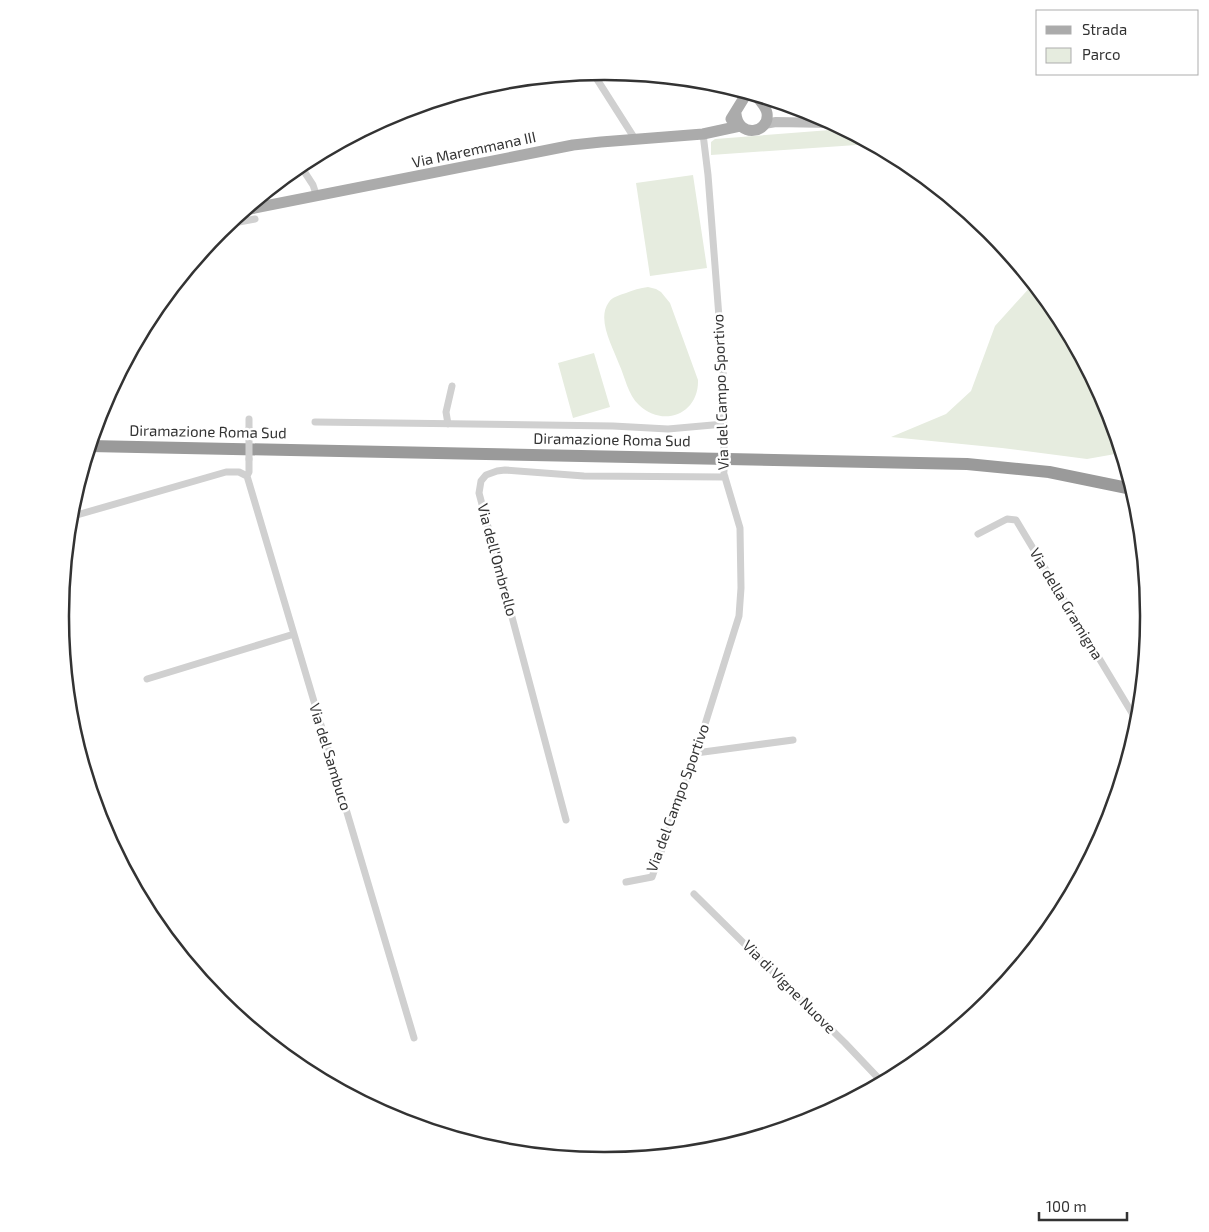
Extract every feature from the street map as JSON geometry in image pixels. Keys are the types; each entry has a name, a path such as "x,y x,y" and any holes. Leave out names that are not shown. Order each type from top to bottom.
{"highway":[{"name":"Diramazione Roma Sud","path":"100,437 963,456 1064,467 1123,479"},
{"name":"Diramazione Roma Sud","path":"96,446 967,464 1049,472 1124,487"}],"main road":[{"path":"707,133 727,124 736,114 738,106 744,99"},
{"path":"764,124 767,118 765,105"},
{"path":"736,114 740,126"},
{"name":"Via Maremmana III","path":"258,208 572,145 707,133 740,126 755,130 764,124"}],"street":[{"path":"597,80 635,139"},
{"path":"767,112 776,118 791,122"},
{"path":"764,124 813,123"},
{"name":"Via del Campo Sportivo","path":"626,882 652,877 696,753 733,640 740,607 740,528 724,474 723,369 708,175 707,133"},
{"path":"305,172 313,185 317,197"},
{"path":"242,221 255,219"},
{"path":"448,424 447,407 452,386"},
{"path":"78,515 226,472 239,472 247,476 250,472 249,419"},
{"path":"315,422 613,426 668,429 724,424"},
{"name":"Via dell'Ombrello","path":"566,820 479,493 481,481 491,473 505,470 584,476 724,474"},
{"name":"Via del Sambuco","path":"247,476 414,1038"},
{"name":"Via della Gramigna","path":"978,534 1007,520 1016,520 1132,712"},
{"path":"147,679 294,634"},
{"path":"696,753 793,740"},
{"name":"Via di Vigne Nuove","path":"694,894 877,1077"}],"green space":[{"path":"829,130 858,145 711,155 711,142 715,139"},
{"path":"693,175 707,268 650,276 636,183"},
{"path":"648,287 661,292 670,303 698,380 697,392 693,401 678,414 668,416 658,416 648,412 635,401 627,386 605,325 605,309 610,300 616,296"},
{"path":"1029,289 1050,318 1085,379 1115,454 1087,459 891,437 946,414 971,391 995,326"},
{"path":"594,353 610,407 573,418 558,363"}]}
